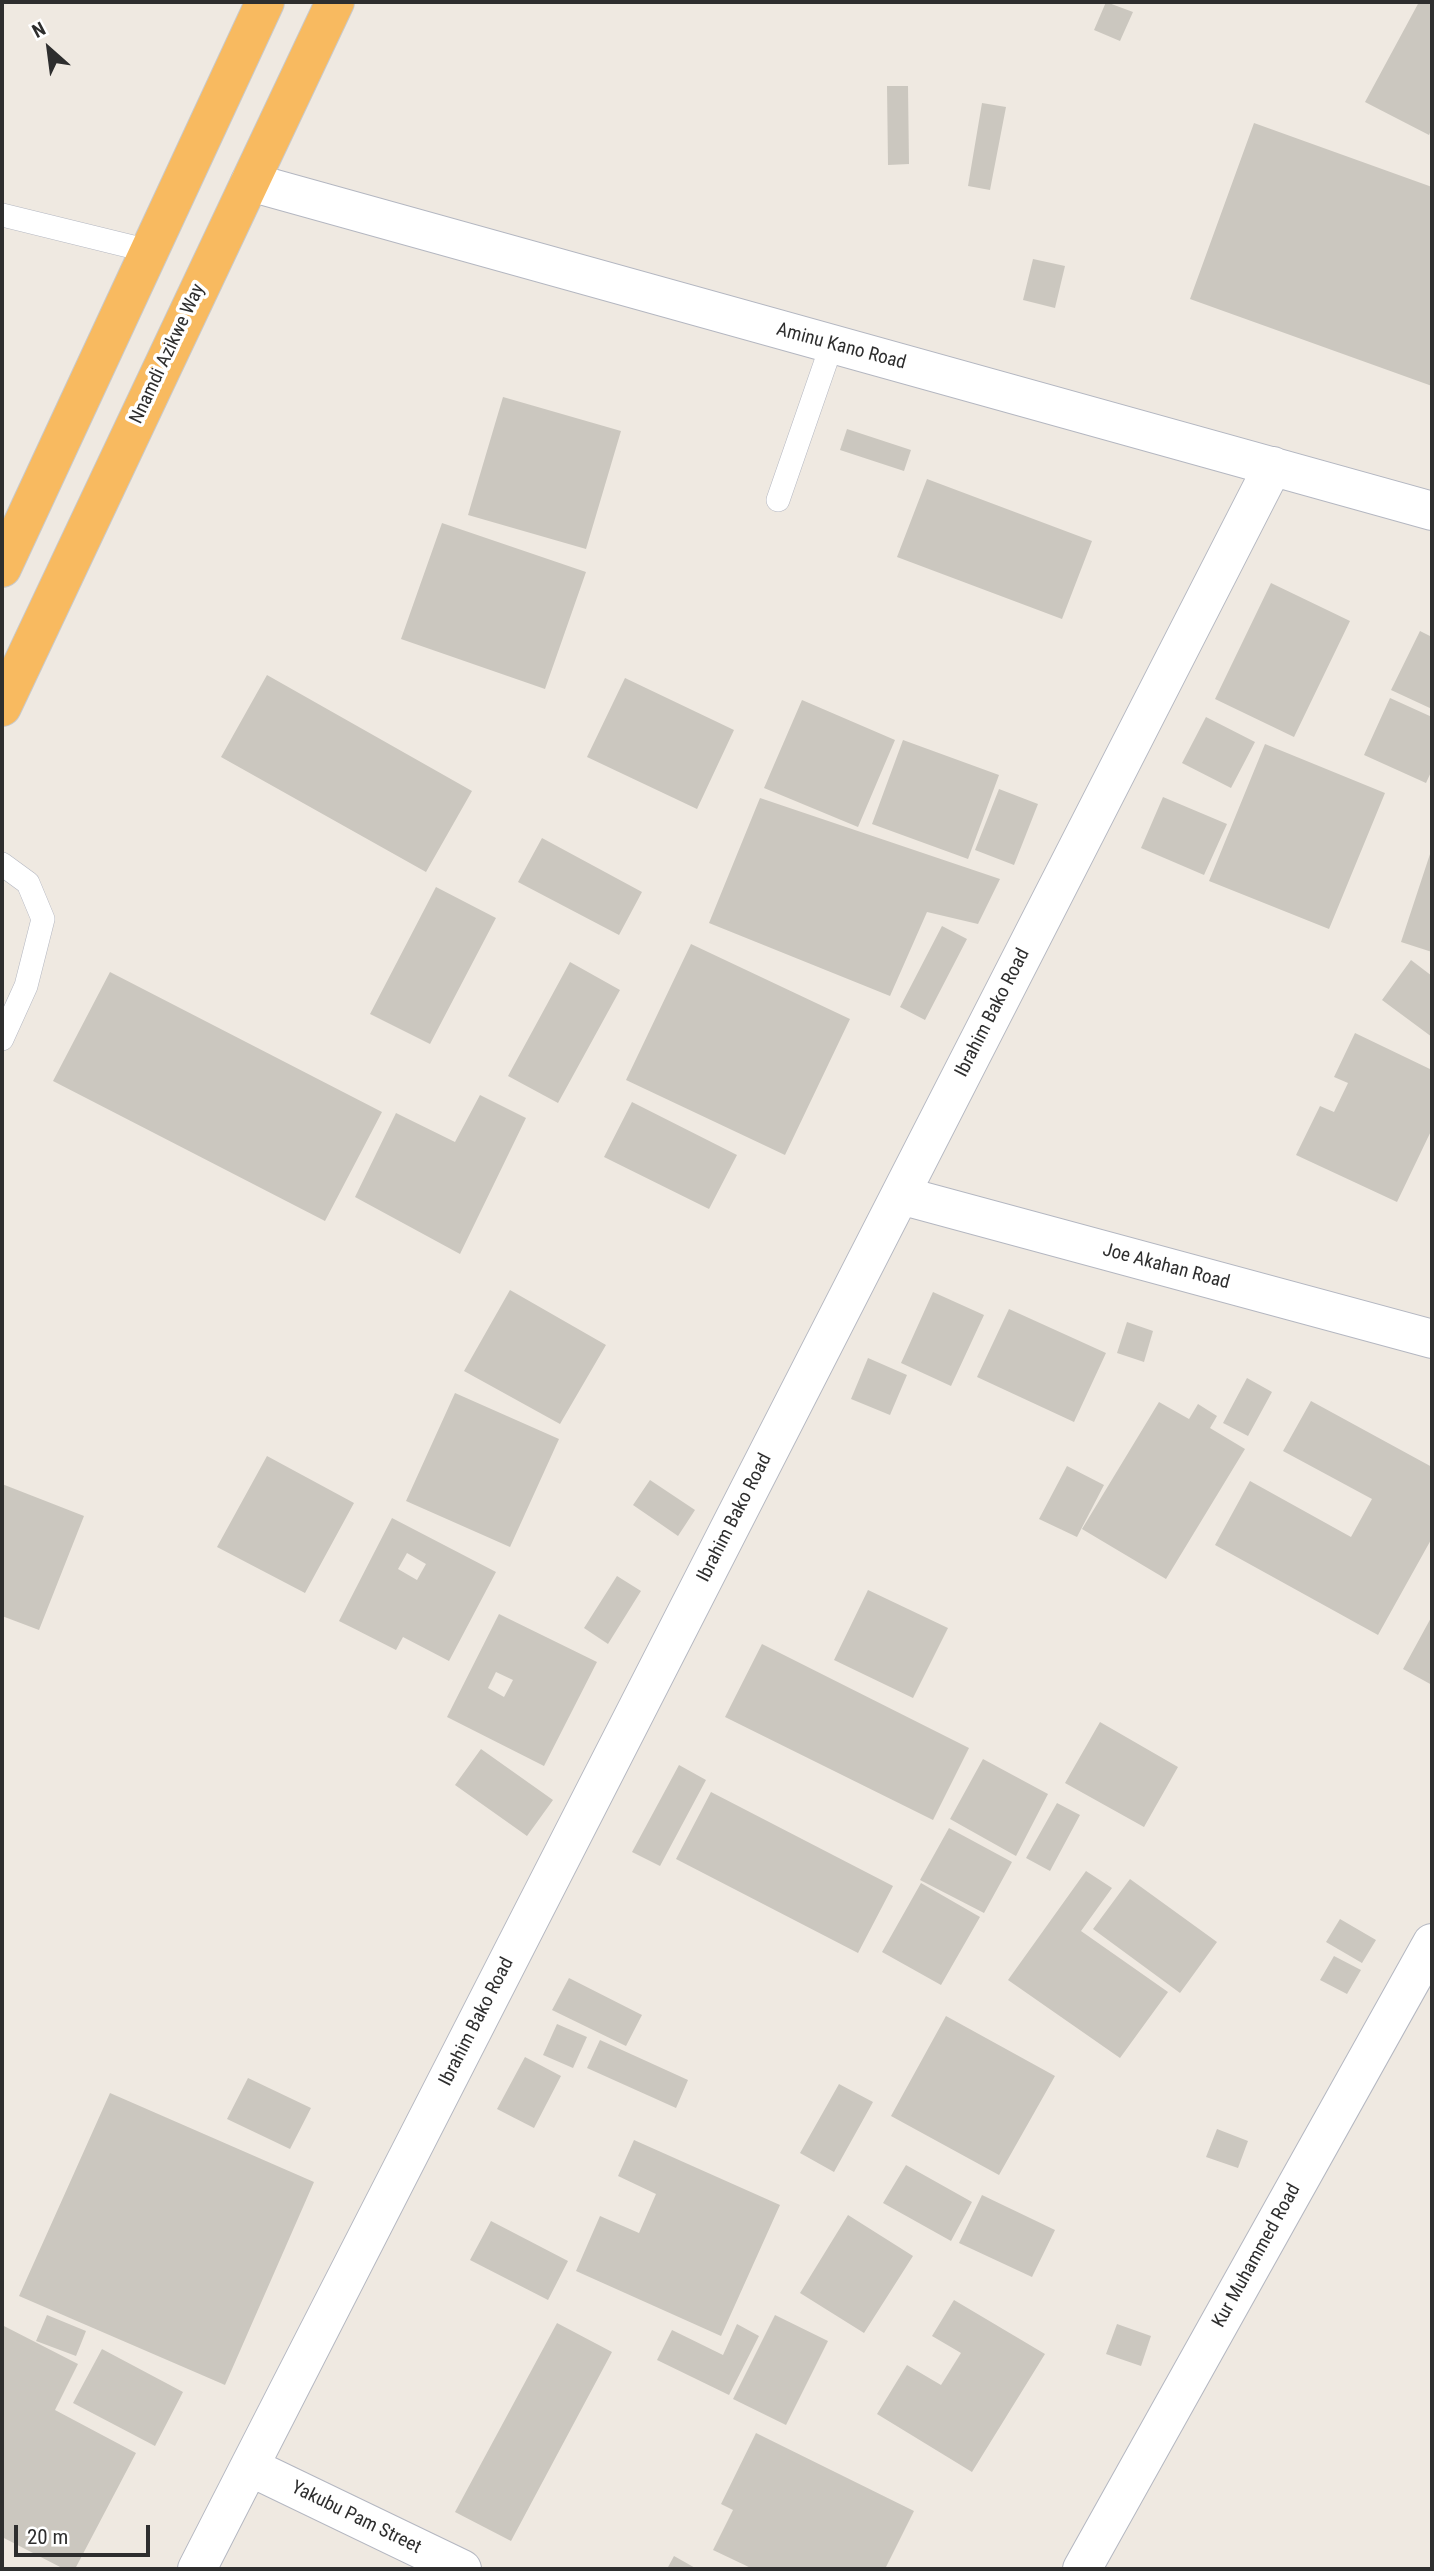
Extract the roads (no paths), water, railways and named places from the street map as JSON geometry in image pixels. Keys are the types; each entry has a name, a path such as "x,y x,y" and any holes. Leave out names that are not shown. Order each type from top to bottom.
{"highway":[{"path":"2,568 14,515 149,251 265,2"},
{"name":"Nnamdi Azikwe Way","path":"2,707 335,2"}],"street":[{"name":"Aminu Kano Road","path":"250,182 1432,511"},
{"name":"Ibrahim Bako Road","path":"197,2569 1273,466"},
{"name":"Joe Akahan Road","path":"900,1195 1432,1339"},
{"name":"Kur Muhammed Road","path":"1082,2569 1432,1943"},
{"name":"Yakubu Pam Street","path":"250,2467 462,2569"}],"lane":[{"path":"2,215 149,251"},
{"path":"778,500 832,344"},
{"path":"2,864 28,883 43,919 26,986 2,1038"}]}
